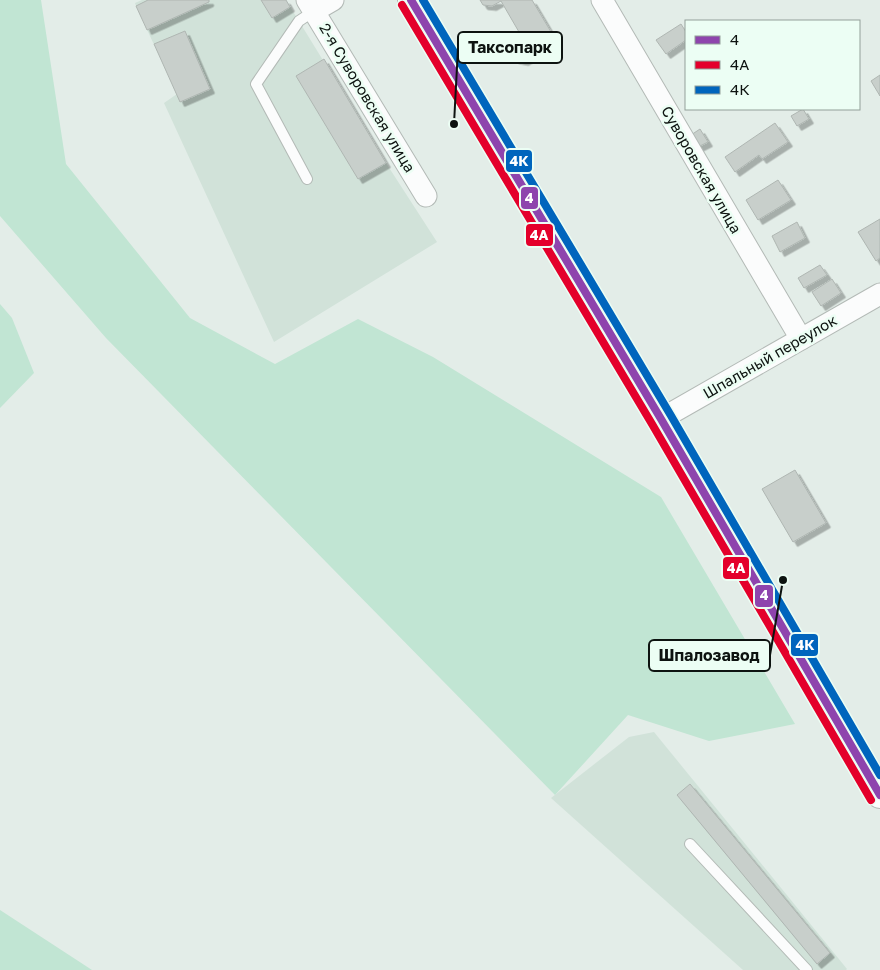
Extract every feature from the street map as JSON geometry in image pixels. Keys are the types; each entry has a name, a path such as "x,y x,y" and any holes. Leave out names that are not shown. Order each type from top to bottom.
{"street":[{"path":"311,6 333,0"},
{"path":"411,0 661,419 880,794"},
{"name":"Суворовская улица","path":"602,0 801,339"},
{"name":"2-я Суворовская улица","path":"311,6 426,196"},
{"name":"Шпальный переулок","path":"661,419 880,294"}],"lane":[{"path":"307,179 256,84 299,20 311,6"},
{"path":"690,844 807,970"}],"shaded area":[{"path":"142,0 286,0 437,242 274,342 164,103 177,94 136,6 135,3"},
{"path":"654,732 846,970 743,970 551,798 629,737"}],"green space":[{"path":"0,0 41,0 66,164 190,318 275,364 358,319 433,357 661,497 795,724 709,741 628,715 555,795 106,338 0,216"},
{"path":"0,304 12,318 34,373 0,408"},
{"path":"0,910 92,970 0,970"}],"building":[{"path":"148,0 209,0 209,2 147,30 136,6"},
{"path":"261,0 286,0 290,7 272,18"},
{"path":"480,0 532,0 557,42 524,61 514,59 508,48 510,38 519,32 501,1 492,6 483,5"},
{"path":"681,24 685,30 685,41 666,54 656,40"},
{"path":"185,31 210,89 180,102 154,44"},
{"path":"324,59 386,163 358,179 296,76"},
{"path":"880,75 880,96 871,81"},
{"path":"804,110 809,119 797,126 791,116"},
{"path":"775,123 788,142 762,159 759,155 735,172 725,157"},
{"path":"700,129 708,142 698,147 691,135"},
{"path":"778,180 791,200 758,220 746,200"},
{"path":"880,219 880,258 876,261 858,232"},
{"path":"797,222 805,238 780,252 772,236"},
{"path":"820,265 827,275 804,288 798,278"},
{"path":"832,279 841,293 821,306 812,292"},
{"path":"795,470 826,523 793,542 762,489"},
{"path":"690,784 830,953 817,964 677,795"}],"transit line":[{"name":"4","path":"411,0 661,419 880,795"},
{"name":"4К","path":"423,0 670,414 880,775"},
{"name":"4А","path":"402,5 652,424 871,800"}],"place":[{"name":"Таксопарк","path":"454,124"},
{"name":"Шпалозавод","path":"783,580"}]}
